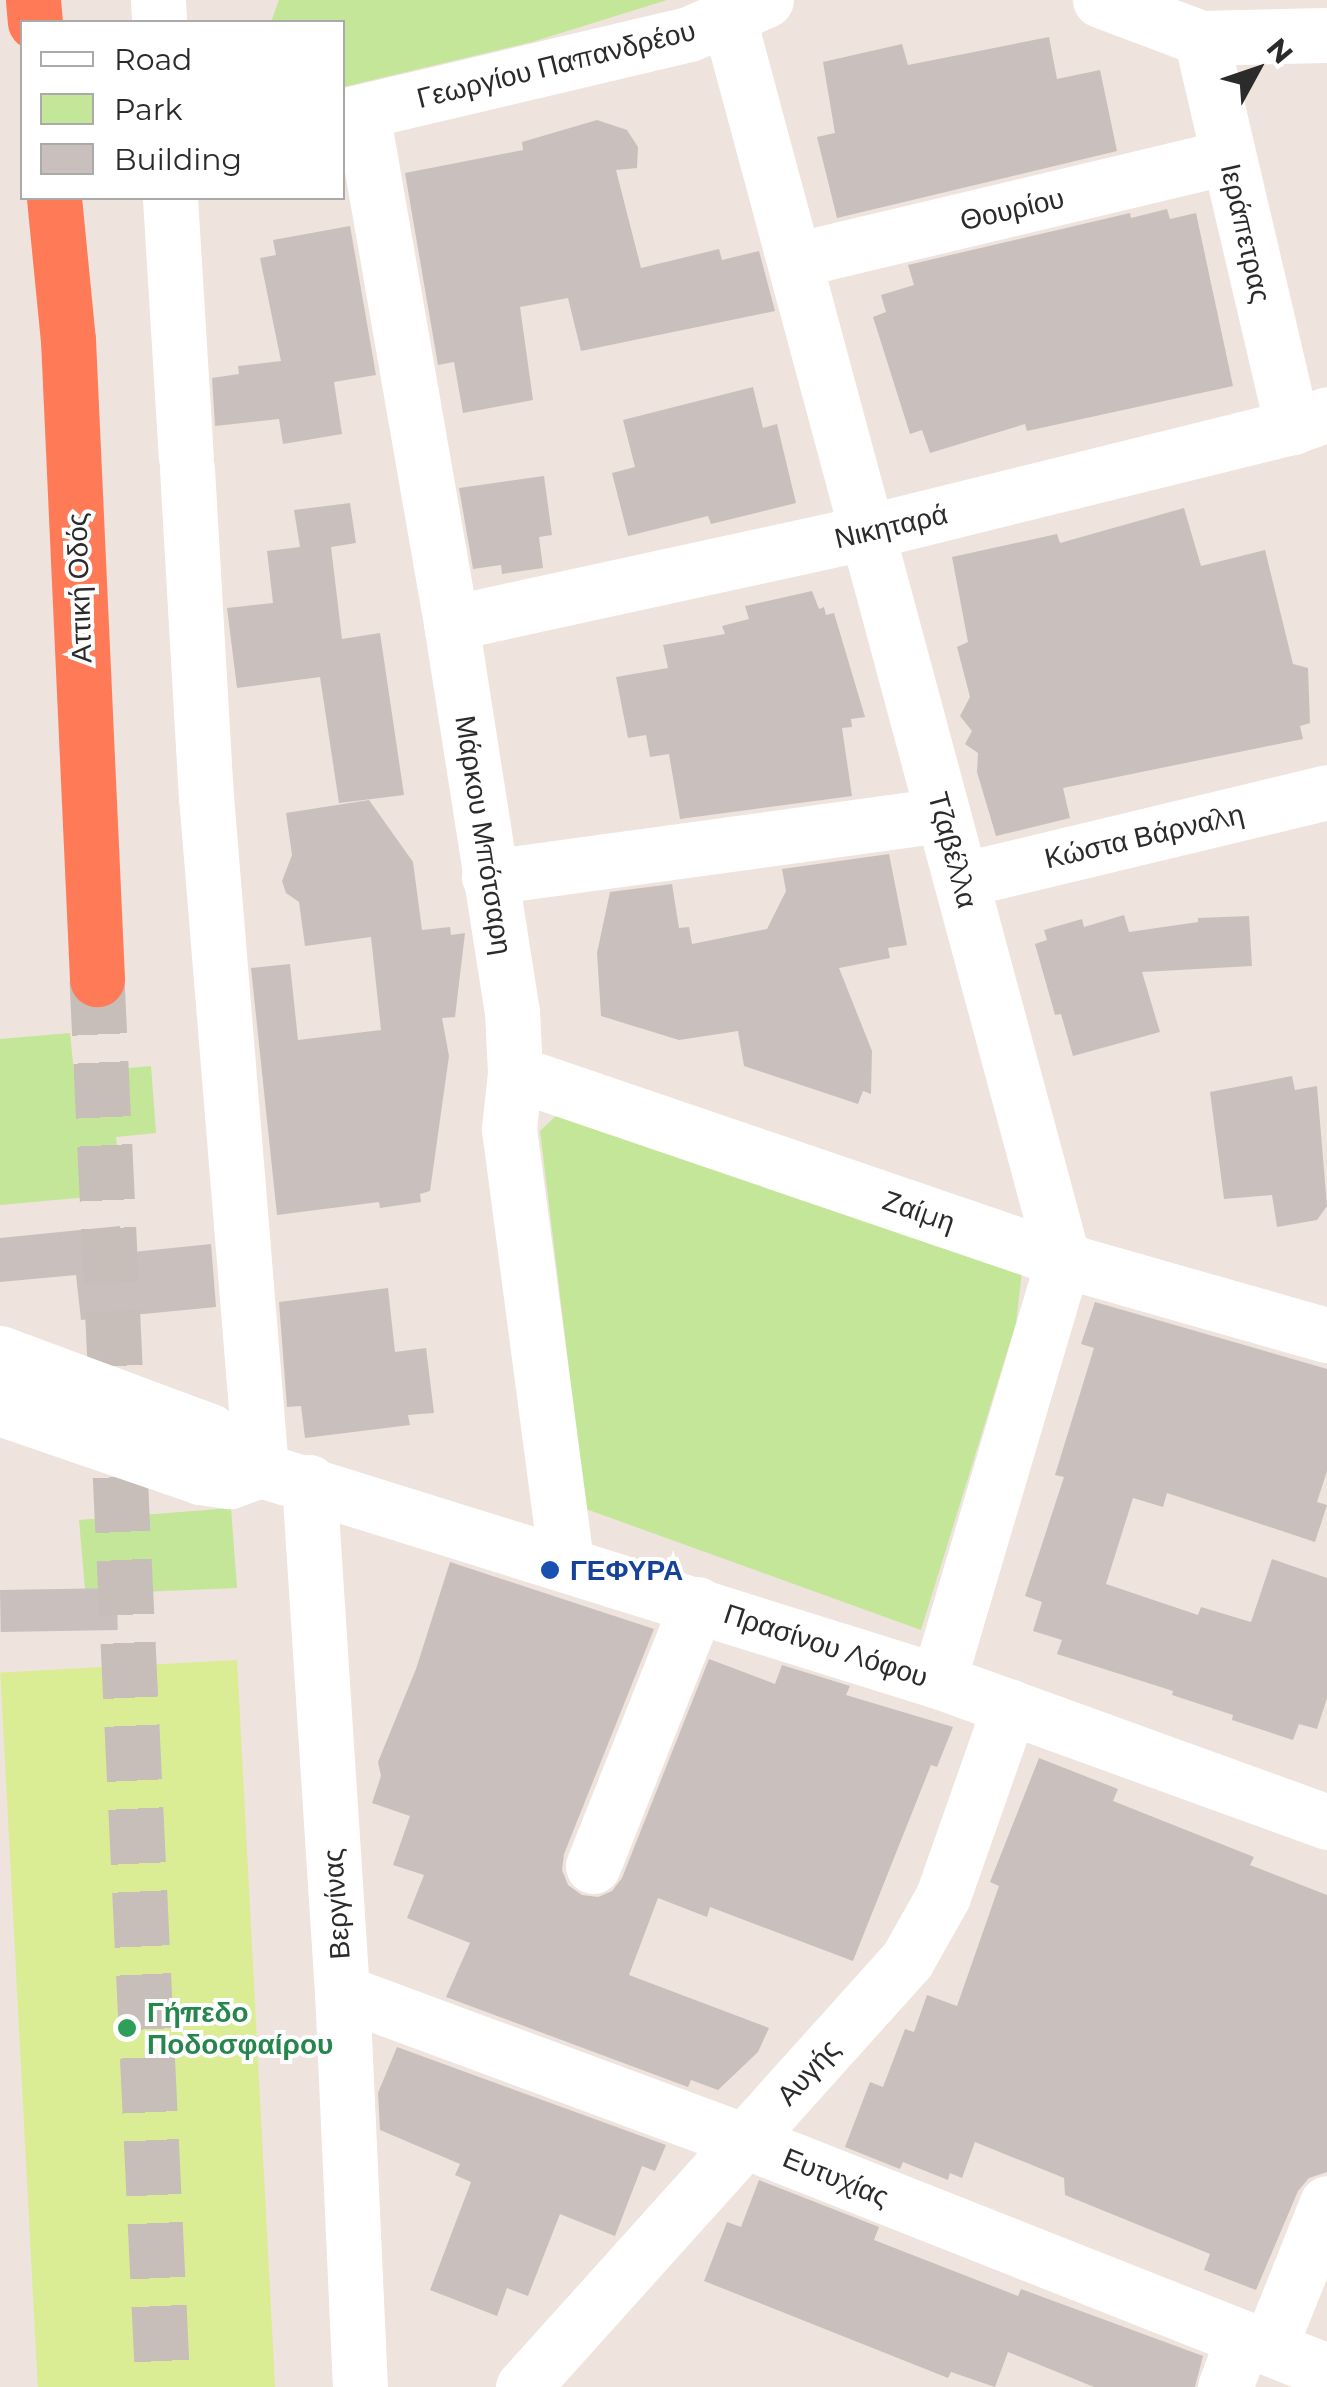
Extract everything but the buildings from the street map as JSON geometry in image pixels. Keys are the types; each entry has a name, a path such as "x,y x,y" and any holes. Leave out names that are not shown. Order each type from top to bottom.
{"highway":[{"name":"Αττική Οδός","path":"54,200 68,340 96,979"}],"street":[{"path":"1100,0 1201,38 1327,35"},
{"name":"Γεωργίου Παπανδρέου","path":"352,114 689,34 747,8"},
{"name":"Τζαβέλλα","path":"747,8 795,260 1063,1260"},
{"name":"Ιεράπετρας","path":"1201,38 1228,158 1309,420"},
{"name":"Μάρκου Μπότσαρη","path":"352,114 451,623 512,1011 514,1073 508,1128 566,1562"},
{"name":"Θουρίου","path":"795,260 1228,158"},
{"name":"Βεργίνας","path":"170,200 206,796 342,1992 360,2387"},
{"name":"Νικηταρά","path":"451,623 867,532 1309,420"},
{"name":"Κώστα Βάρναλη","path":"961,880 1327,792"},
{"path":"490,876 944,815"},
{"name":"Ζαίμη","path":"514,1073 1063,1260 1327,1335"},
{"path":"938,1681 1063,1260"},
{"name":"Πρασίνου Λόφου","path":"0,1353 210,1431 285,1476 938,1681 1327,1822"},
{"name":"Πρασίνου Λόφου","path":"0,1408 200,1477 230,1481 285,1476"},
{"path":"594,1866 698,1604"},
{"name":"Αυγής","path":"523,2387 907,1960 943,1896 1010,1706"},
{"name":"Ευτυχίας","path":"342,1992 746,2142 1246,2358 1327,2371"},
{"path":"1246,2358 1327,2203"}],"green space":[{"path":"279,0 667,0 532,42 345,87 345,20 272,20"},
{"path":"70,1033 74,1073 151,1066 156,1133 116,1137 122,1194 0,1205 0,1039"},
{"path":"558,1114 1023,1263 1016,1323 921,1630 586,1509 540,1131"},
{"path":"231,1508 237,1588 117,1593 116,1588 85,1589 79,1520"},
{"name":"Γήπεδο Ποδοσφαίρου","path":"237,1660 275,2387 38,2387 0,1672"}],"tunnel":[{"path":"97,979 163,2387"}],"place":[{"name":"ΓΕΦΥΡΑ","path":"550,1570"},
{"name":"Γήπεδο Ποδοσφαίρου","path":"127,2028"}]}
